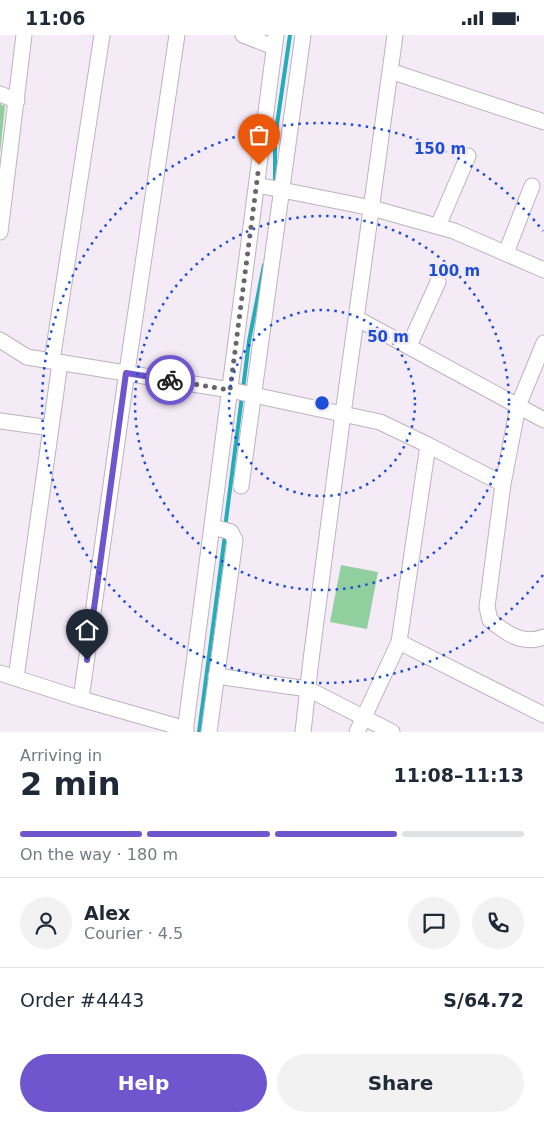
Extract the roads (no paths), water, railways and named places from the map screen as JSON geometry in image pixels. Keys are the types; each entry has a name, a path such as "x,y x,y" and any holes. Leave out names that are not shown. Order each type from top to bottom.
{"street":[{"path":"0,232 24,35"},
{"path":"16,678 51,428 56,362 102,35"},
{"path":"81,699 126,373 177,35"},
{"path":"0,673 186,731 275,41 243,35"},
{"path":"241,486 303,35"},
{"path":"303,732 343,414 395,35"},
{"path":"390,71 544,122"},
{"path":"0,94 17,101"},
{"path":"438,226 468,156"},
{"path":"257,185 372,208 438,226 454,231 544,270"},
{"path":"506,253 532,186"},
{"path":"409,346 438,282"},
{"path":"356,318 544,420"},
{"path":"0,341 27,357 230,390 380,422 503,484"},
{"path":"544,343 518,406 503,484 487,607 487,614 490,620 520,639 535,640 544,637"},
{"path":"0,421 51,428"},
{"path":"357,732 399,642 428,445"},
{"path":"209,732 235,540 231,532 213,527"},
{"path":"399,642 542,709"},
{"path":"216,676 308,689 392,732"}],"waterway":[{"path":"275,184 275,138 290,35"},
{"path":"243,389 249,341 264,265"},
{"path":"225,528 242,396"},
{"path":"199,732 225,535"}]}
